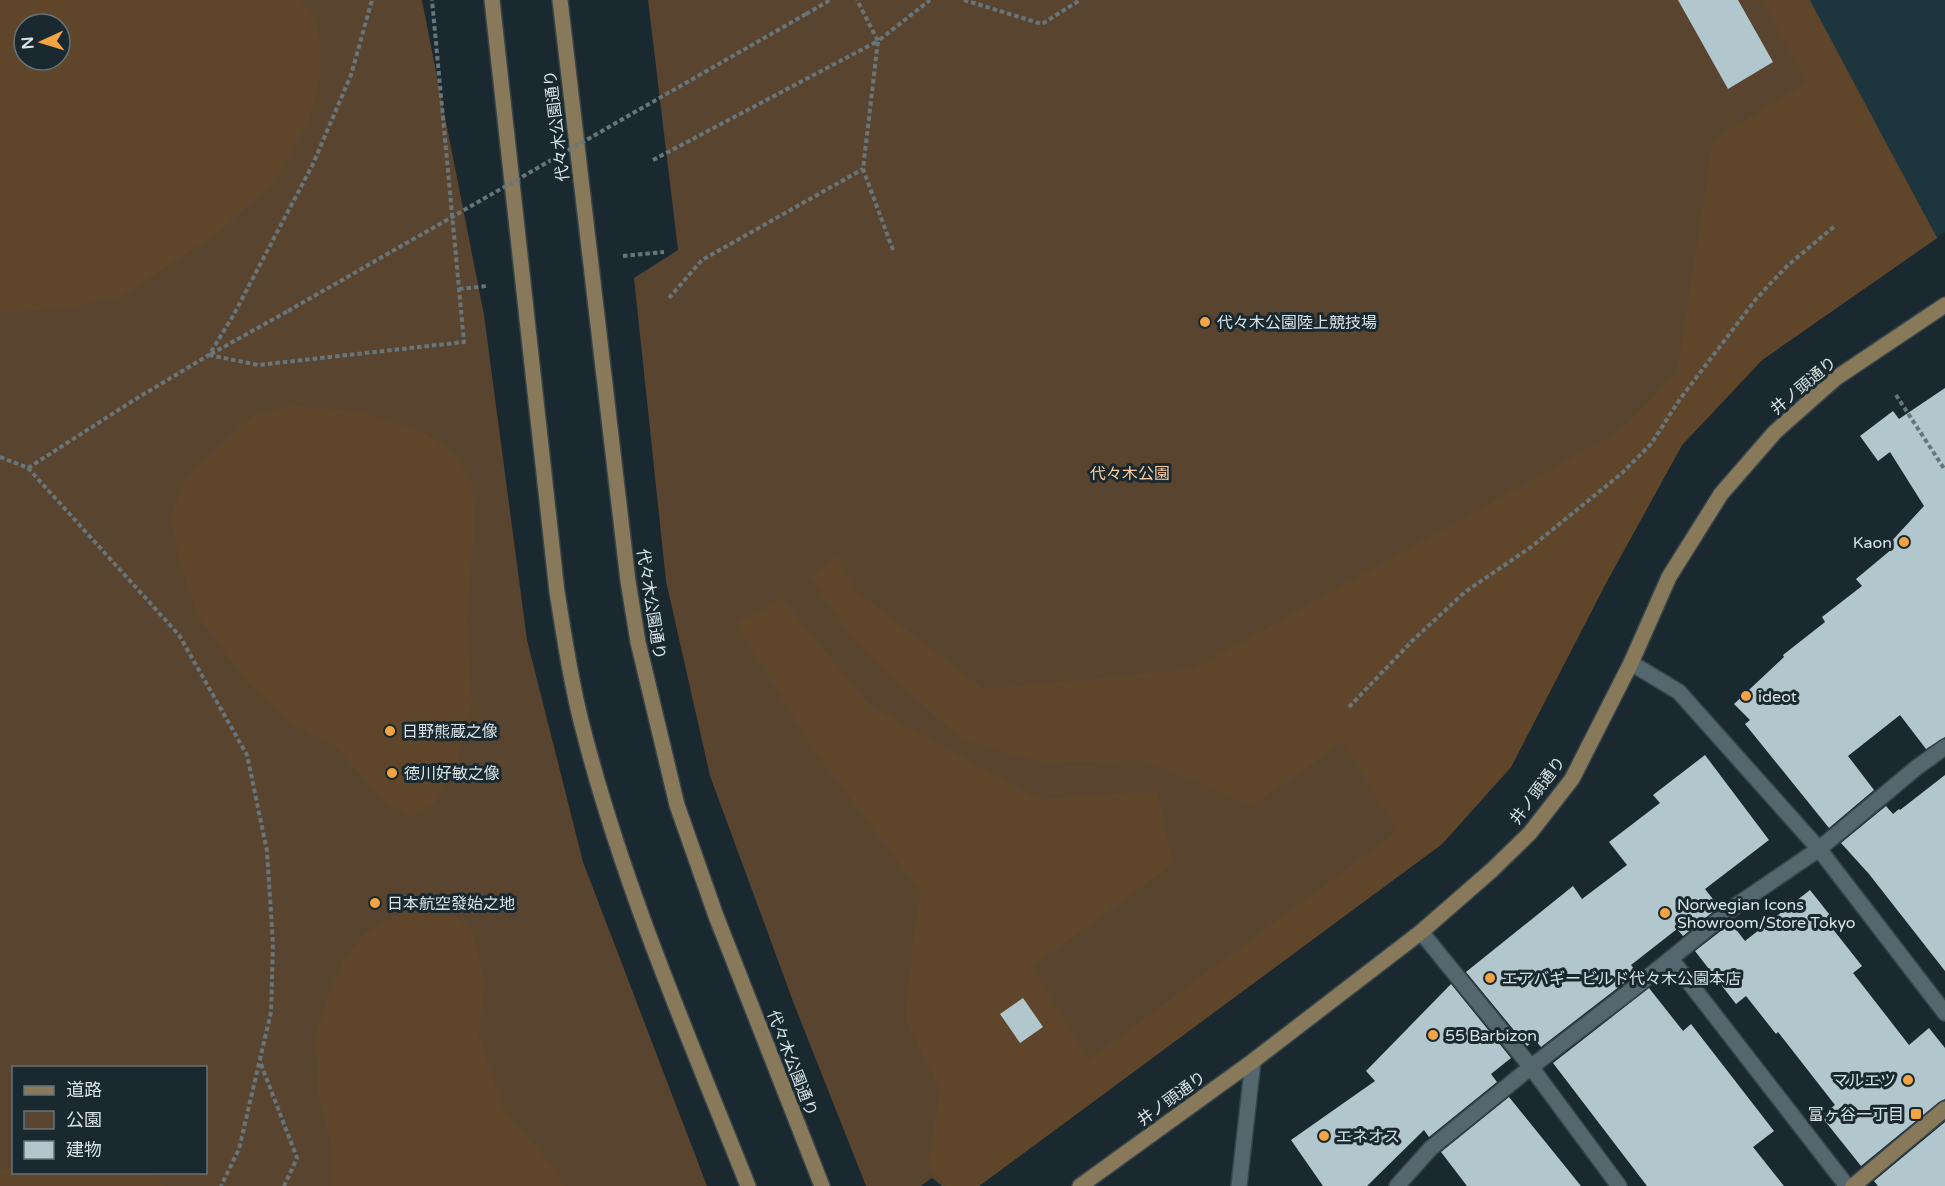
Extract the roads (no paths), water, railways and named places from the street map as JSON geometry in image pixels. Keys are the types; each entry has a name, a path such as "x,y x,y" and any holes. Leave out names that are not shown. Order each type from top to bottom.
{"main road":[{"path":"492,0 557,592 566,653 580,720 612,830 652,945 748,1186"},
{"name":"代々木公園通り","path":"560,0 628,581 638,642 677,806 716,916 822,1186"},
{"name":"井ノ頭通り","path":"1080,1186 1253,1061 1421,932 1492,870 1530,832 1572,779 1631,663 1669,577 1721,494 1775,432 1836,378 1945,305"},
{"path":"1853,1186 1945,1109"}],"street":[{"path":"1631,663 1679,692 1819,849 1945,1013"},
{"path":"1397,1186 1431,1148 1531,1067 1737,905 1819,849 1916,768 1945,747"},
{"path":"1421,932 1531,1067 1619,1186"},
{"path":"1671,959 1847,1186"},
{"path":"1239,1186 1253,1061"}],"place":[{"name":"代々木公園陸上競技場","path":"1205,322"},
{"name":"Kaon","path":"1904,542"},
{"name":"ideot","path":"1746,696"},
{"name":"日野熊蔵之像","path":"390,731"},
{"name":"徳川好敏之像","path":"392,773"},
{"name":"日本航空發始之地","path":"375,903"},
{"name":"Norwegian Icons Showroom/Store Tokyo","path":"1665,913"},
{"name":"エアバギービルド代々木公園本店","path":"1490,978"},
{"name":"55 Barbizon","path":"1433,1035"},
{"name":"マルエツ","path":"1908,1080"},
{"name":"富ヶ谷一丁目","path":"1916,1114"},
{"name":"エネオス","path":"1324,1136"}],"park label":[{"name":"代々木公園","path":"1130,473"}]}
